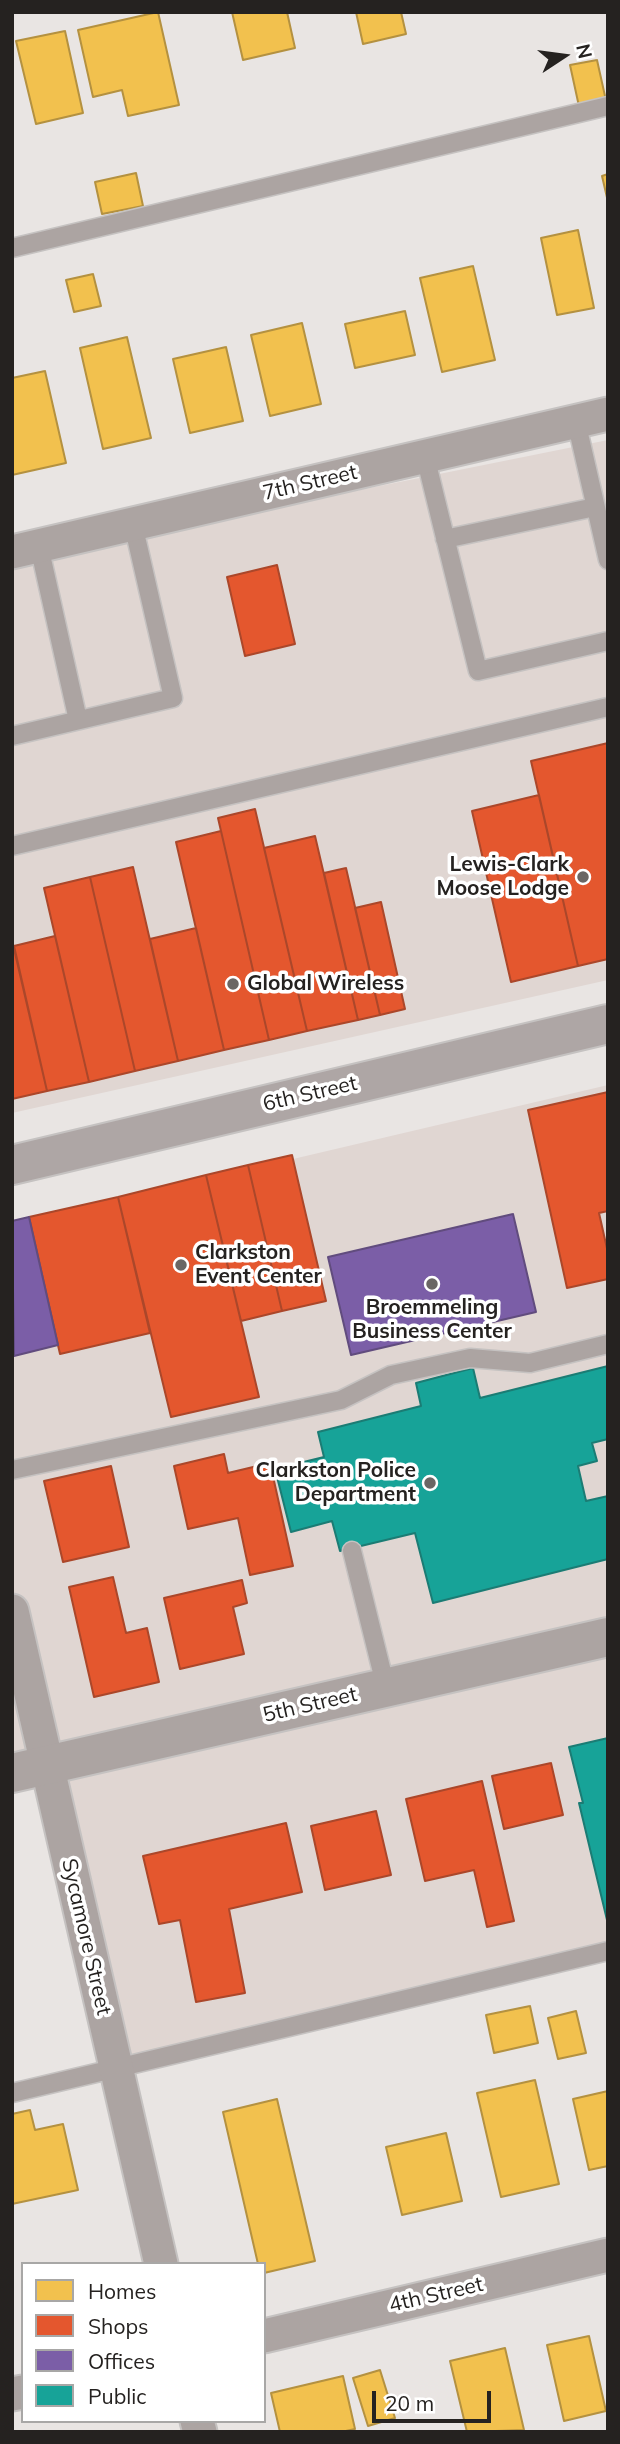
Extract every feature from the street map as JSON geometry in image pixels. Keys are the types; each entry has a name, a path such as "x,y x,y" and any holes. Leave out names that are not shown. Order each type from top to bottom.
{"main road":[{"name":"6th Street","path":"12,1165 608,1024"}],"street":[{"name":"7th Street","path":"25,549 608,414"},
{"name":"Sycamore Street","path":"12,1611 30,1769 116,2069 161,2262"},
{"name":"5th Street","path":"30,1769 608,1637"},
{"name":"4th Street","path":"266,2336 608,2255"}],"lane":[{"path":"12,248 608,106"},
{"path":"576,421 608,560"},
{"path":"425,457 478,671 608,641"},
{"path":"445,539 595,507"},
{"path":"12,736 173,698 133,524"},
{"path":"25,549 78,720"},
{"path":"12,846 608,707"},
{"path":"12,1471 341,1400 391,1375 417,1369 470,1358 530,1363 608,1344"},
{"path":"352,1551 386,1688"},
{"path":"12,2093 608,1951"}],"shaded area":[{"path":"608,440 608,980 12,1113 12,560"},
{"path":"608,1085 608,1947 115,2062 48,1766 12,1774 12,1225"}],"building: Homes":[{"path":"158,12 179,105 128,116 122,90 93,97 78,30"},
{"path":"232,12 287,12 295,48 243,60"},
{"path":"356,12 401,12 406,34 363,44"},
{"path":"65,31 83,113 36,124 16,41"},
{"path":"597,60 607,105 580,111 570,65"},
{"path":"136,173 143,206 102,214 95,182"},
{"path":"608,174 608,202 602,176"},
{"path":"578,230 594,308 557,315 541,238"},
{"path":"473,266 495,360 442,372 420,278"},
{"path":"93,274 101,306 74,312 66,280"},
{"path":"405,311 415,355 355,368 345,324"},
{"path":"302,323 321,404 270,416 251,335"},
{"path":"127,337 151,438 103,449 80,348"},
{"path":"226,347 243,421 190,433 173,359"},
{"path":"45,371 66,463 12,475 12,378"},
{"path":"530,2006 538,2043 494,2053 486,2015"},
{"path":"576,2011 586,2053 558,2059 548,2018"},
{"path":"535,2080 559,2184 501,2197 477,2093"},
{"path":"608,2091 608,2166 589,2170 573,2099"},
{"path":"277,2099 315,2261 266,2273 266,2262 258,2262 223,2112"},
{"path":"30,2110 35,2130 63,2124 78,2190 12,2204 12,2114"},
{"path":"446,2133 462,2201 402,2215 386,2147"},
{"path":"589,2336 606,2411 564,2421 547,2345"},
{"path":"505,2348 524,2430 467,2432 450,2361"},
{"path":"380,2370 395,2418 368,2426 353,2378"},
{"path":"343,2376 355,2429 341,2432 280,2432 271,2393"}],"building: Shops":[{"path":"277,565 295,644 245,656 227,577"},
{"name":"Lewis-Clark Moose Lodge","path":"608,743 608,959 578,966 531,761"},
{"path":"539,795 578,966 511,982 472,811"},
{"path":"255,809 307,1031 269,1040 218,818"},
{"name":"Global Wireless","path":"221,831 269,1040 224,1050 176,842"},
{"path":"315,836 358,1020 307,1031 264,848"},
{"path":"133,867 178,1061 135,1071 90,877"},
{"path":"346,868 380,1015 358,1020 324,873"},
{"path":"90,877 135,1071 89,1082 44,888"},
{"path":"381,902 405,1009 380,1015 355,908"},
{"path":"196,928 224,1050 178,1061 150,939"},
{"path":"55,936 89,1082 47,1091 14,946"},
{"path":"12,940 47,1091 12,1099"},
{"path":"608,1092 608,1211 599,1213 608,1253 608,1279 567,1288 528,1110"},
{"path":"292,1155 326,1301 282,1311 248,1165"},
{"path":"248,1165 282,1311 241,1321 206,1175"},
{"name":"Clarkston Event Center","path":"206,1175 259,1397 171,1417 118,1197"},
{"path":"118,1197 150,1333 60,1354 29,1217"},
{"path":"224,1454 228,1473 270,1463 293,1566 250,1575 238,1518 188,1529 174,1466"},
{"path":"111,1466 129,1547 63,1562 44,1481"},
{"path":"113,1577 126,1633 147,1628 159,1682 94,1697 69,1587"},
{"path":"242,1580 247,1603 233,1607 244,1654 180,1669 164,1598"},
{"path":"551,1763 563,1815 504,1829 492,1776"},
{"path":"482,1781 514,1921 487,1927 474,1870 425,1881 406,1799"},
{"path":"376,1811 391,1875 325,1890 311,1826"},
{"path":"286,1823 302,1892 229,1909 245,1993 196,2002 180,1920 159,1924 143,1856"}],"building: Offices":[{"name":"Broemmeling Business Center","path":"513,1214 536,1312 351,1355 328,1257"},
{"path":"29,1217 58,1345 14,1356 12,1221"}],"building: Public":[{"name":"Clarkston Police Department","path":"608,1366 608,1439 592,1443 597,1461 578,1466 586,1501 608,1496 608,1559 433,1603 415,1533 340,1551 332,1521 291,1532 275,1469 324,1457 318,1432 421,1406 416,1383 473,1368 480,1398"},
{"path":"608,1738 607,1920 579,1803 583,1803 569,1747"}],"place":[{"name":"Lewis-Clark Moose Lodge","path":"583,877"},
{"name":"Global Wireless","path":"233,984"},
{"name":"Clarkston Event Center","path":"181,1265"},
{"name":"Broemmeling Business Center","path":"432,1284"},
{"name":"Clarkston Police Department","path":"430,1483"}]}
